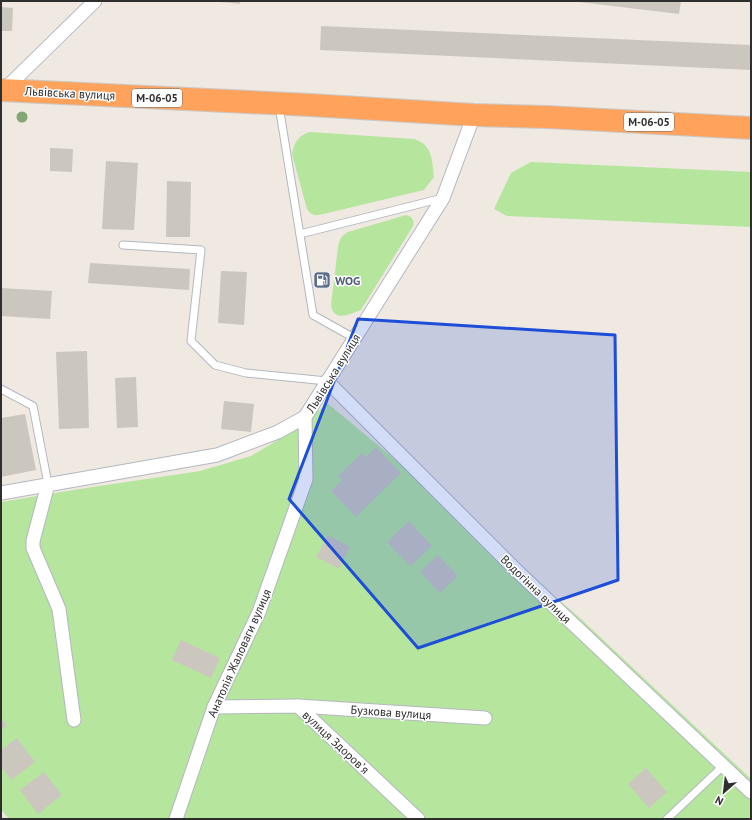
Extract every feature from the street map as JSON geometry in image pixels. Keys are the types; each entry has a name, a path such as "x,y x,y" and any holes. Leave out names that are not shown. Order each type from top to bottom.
{"highway":[{"name":"Львівська вулиця","path":"2,90 751,128"}],"street":[{"path":"2,90 95,1"},
{"name":"Львівська вулиця","path":"1,493 217,455 278,432 304,417 443,198 474,115"},
{"name":"Водогінна вулиця","path":"327,381 517,571 751,792"},
{"name":"Анатолія Жаловаги вулиця","path":"176,819 214,707 259,612 306,479 304,417"},
{"path":"48,484 33,541 33,548 59,609 74,720"},
{"name":"вулиця Здоровʼя","path":"214,707 298,706 418,819"},
{"name":"Бузкова вулиця","path":"298,706 485,718"}],"lane":[{"path":"279,104 313,315 354,338"},
{"path":"300,234 443,198"},
{"path":"123,245 201,250 191,341 214,365 246,373 327,381"},
{"path":"1,389 33,406 48,484"},
{"path":"667,819 723,766"}],"highlighted area":[{"path":"358,319 615,335 618,580 418,648 289,499"}],"green space":[{"path":"310,132 414,139 425,145 428,149 432,159 434,177 424,190 319,215 313,214 307,209 292,154 294,146 300,137"},
{"path":"531,162 751,172 751,227 507,216 494,209 511,173"},
{"path":"406,215 410,216 414,222 413,226 361,310 343,316 335,314 331,305 338,247 341,238 348,232"},
{"path":"327,403 430,488 581,619 751,779 751,819 9,819 1,809 1,502 200,471 251,456 303,425"}],"building":[{"path":"240,1 240,4 220,2"},
{"path":"579,1 681,1 679,14"},
{"path":"1,7 13,8 12,31 1,31"},
{"path":"321,26 751,45 751,70 320,50"},
{"path":"50,148 73,149 72,172 50,171"},
{"path":"106,161 138,163 134,230 102,229"},
{"path":"167,181 191,182 190,237 166,237"},
{"path":"90,263 190,269 189,290 88,283"},
{"path":"221,271 247,272 244,325 218,323"},
{"path":"1,288 52,291 50,319 1,316"},
{"path":"87,351 89,428 59,429 56,352"},
{"path":"136,377 138,427 117,428 115,378"},
{"path":"224,401 254,404 251,432 221,429"},
{"path":"25,414 36,470 1,477 1,418"},
{"path":"376,447 401,473 356,517 331,491 342,480 338,476 362,453 366,457"},
{"path":"409,521 432,546 410,566 387,542"},
{"path":"328,535 350,547 339,569 316,557"},
{"path":"438,555 458,576 440,593 420,572"},
{"path":"181,640 220,658 211,678 172,660"},
{"path":"1,718 7,726 1,730"},
{"path":"17,738 35,762 11,780 1,767 1,750"},
{"path":"646,768 667,792 649,808 628,784"},
{"path":"44,772 62,795 38,814 20,790"}],"place":[{"name":"WOG","path":"322,280"}]}
